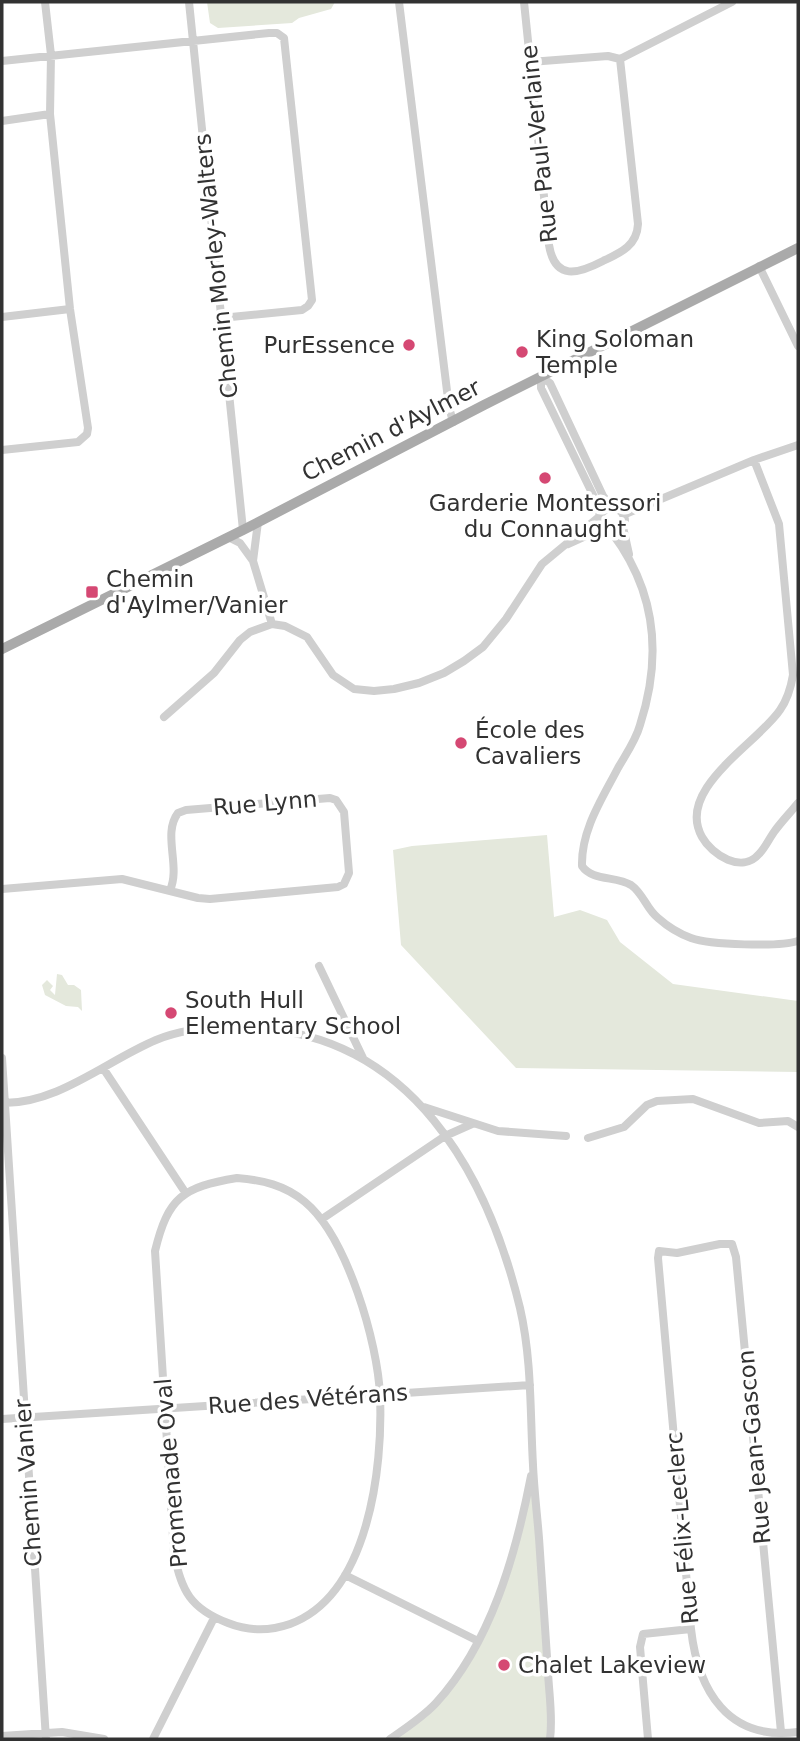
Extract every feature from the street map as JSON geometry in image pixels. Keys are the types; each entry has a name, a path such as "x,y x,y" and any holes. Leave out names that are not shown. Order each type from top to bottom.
{"main road":[{"name":"Chemin d'Aylmer","path":"2,649 243,530 798,248"}],"street":[{"path":"2,450 72,444 87,434 88,420 70,309 50,114 51,55 45,2"},
{"name":"Chemin Morley-Walters","path":"189,2 243,530"},
{"path":"399,2 453,422"},
{"name":"Rue Paul-Verlaine","path":"524,2 550,253 560,267 576,272 582,272 624,250 633,242 638,230 620,59"},
{"path":"530,62 608,55 620,59 732,2"},
{"path":"2,61 273,32 284,38 313,293 311,303 302,310 221,318"},
{"path":"2,121 50,114"},
{"path":"759,267 798,346"},
{"path":"2,317 70,309"},
{"path":"541,377 550,383 603,496 612,508 623,514"},
{"path":"541,377 541,388 595,499 600,516 599,524 610,533 631,561"},
{"path":"623,514 754,460 798,445"},
{"path":"754,460 779,524 795,645 793,675 779,712 731,759 709,787 695,811 696,827 712,852 728,860 751,860 759,855 798,803"},
{"path":"164,717 214,673 240,640 250,632 272,624 285,626 307,637 333,675 354,689 382,690 419,683 456,667 483,647 506,619 537,570 605,510 612,508"},
{"path":"623,514 623,527 631,561 650,612 652,674 640,728 591,817 582,866 586,872 631,885 656,917 691,938 755,943 798,942"},
{"path":"258,522 254,561 272,624"},
{"path":"562,546 590,534 610,533 623,527"},
{"path":"228,537 240,543 254,561"},
{"name":"Rue Lynn","path":"2,889 122,878 198,898 210,899 338,887 344,884 349,873 342,805 330,798 186,810 178,813 172,827 175,876 170,890"},
{"path":"319,966 363,1058"},
{"path":"3,1103 52,1092 159,1039 184,1032 230,1027 290,1032 326,1042 379,1068 424,1107 464,1164 479,1193 500,1245 520,1309 530,1385 550,1739"},
{"name":"Chemin Vanier","path":"2,1058 46,1736"},
{"path":"103,1068 185,1192"},
{"path":"589,1138 624,1127 647,1105 657,1101 693,1099 759,1123 788,1121 798,1127"},
{"path":"424,1107 498,1132 566,1136"},
{"path":"322,1219 445,1136 472,1124"},
{"name":"Promenade Oval","path":"237,1178 263,1181 285,1189 305,1202 322,1219 356,1289 372,1341 380,1395 380,1455 376,1486 369,1515 345,1575 331,1595 300,1620 281,1627 238,1627 202,1612 189,1598 177,1572 155,1251 160,1228 170,1209 185,1192 211,1182 237,1178"},
{"name":"Rue Jean-Gascon","path":"657,1258 659,1251 677,1253 720,1244 732,1244 736,1257 781,1732"},
{"name":"Rue Félix-Leclerc","path":"657,1258 693,1650 719,1707 730,1716 764,1731 798,1731"},
{"name":"Rue des Vétérans","path":"2,1419 530,1385"},
{"path":"390,1739 438,1701 478,1642 508,1567 533,1466"},
{"path":"345,1575 478,1642"},
{"path":"153,1739 214,1618"},
{"path":"648,1739 640,1647 643,1634 691,1629"},
{"path":"2,1736 78,1734 104,1739"}],"shaded area":[{"path":"207,2 335,2 331,9 299,18 292,23 218,28 210,23"},
{"path":"547,835 554,917 580,910 607,920 620,942 673,984 798,1001 798,1072 516,1068 401,945 393,850 412,846"},
{"path":"57,974 62,975 68,985 74,985 81,990 82,1011 45,995 42,985 47,980 53,986 50,990 55,995"},
{"path":"533,1466 550,1739 390,1739 426,1713 466,1663 504,1580"}],"place":[{"name":"PurEssence","path":"409,345"},
{"name":"King Soloman Temple","path":"522,352"},
{"name":"Garderie Montessori du Connaught","path":"545,478"},
{"name":"Chemin d'Aylmer/Vanier","path":"92,592"},
{"name":"École des Cavaliers","path":"461,743"},
{"name":"South Hull Elementary School","path":"171,1013"},
{"name":"Chalet Lakeview","path":"504,1665"}]}
